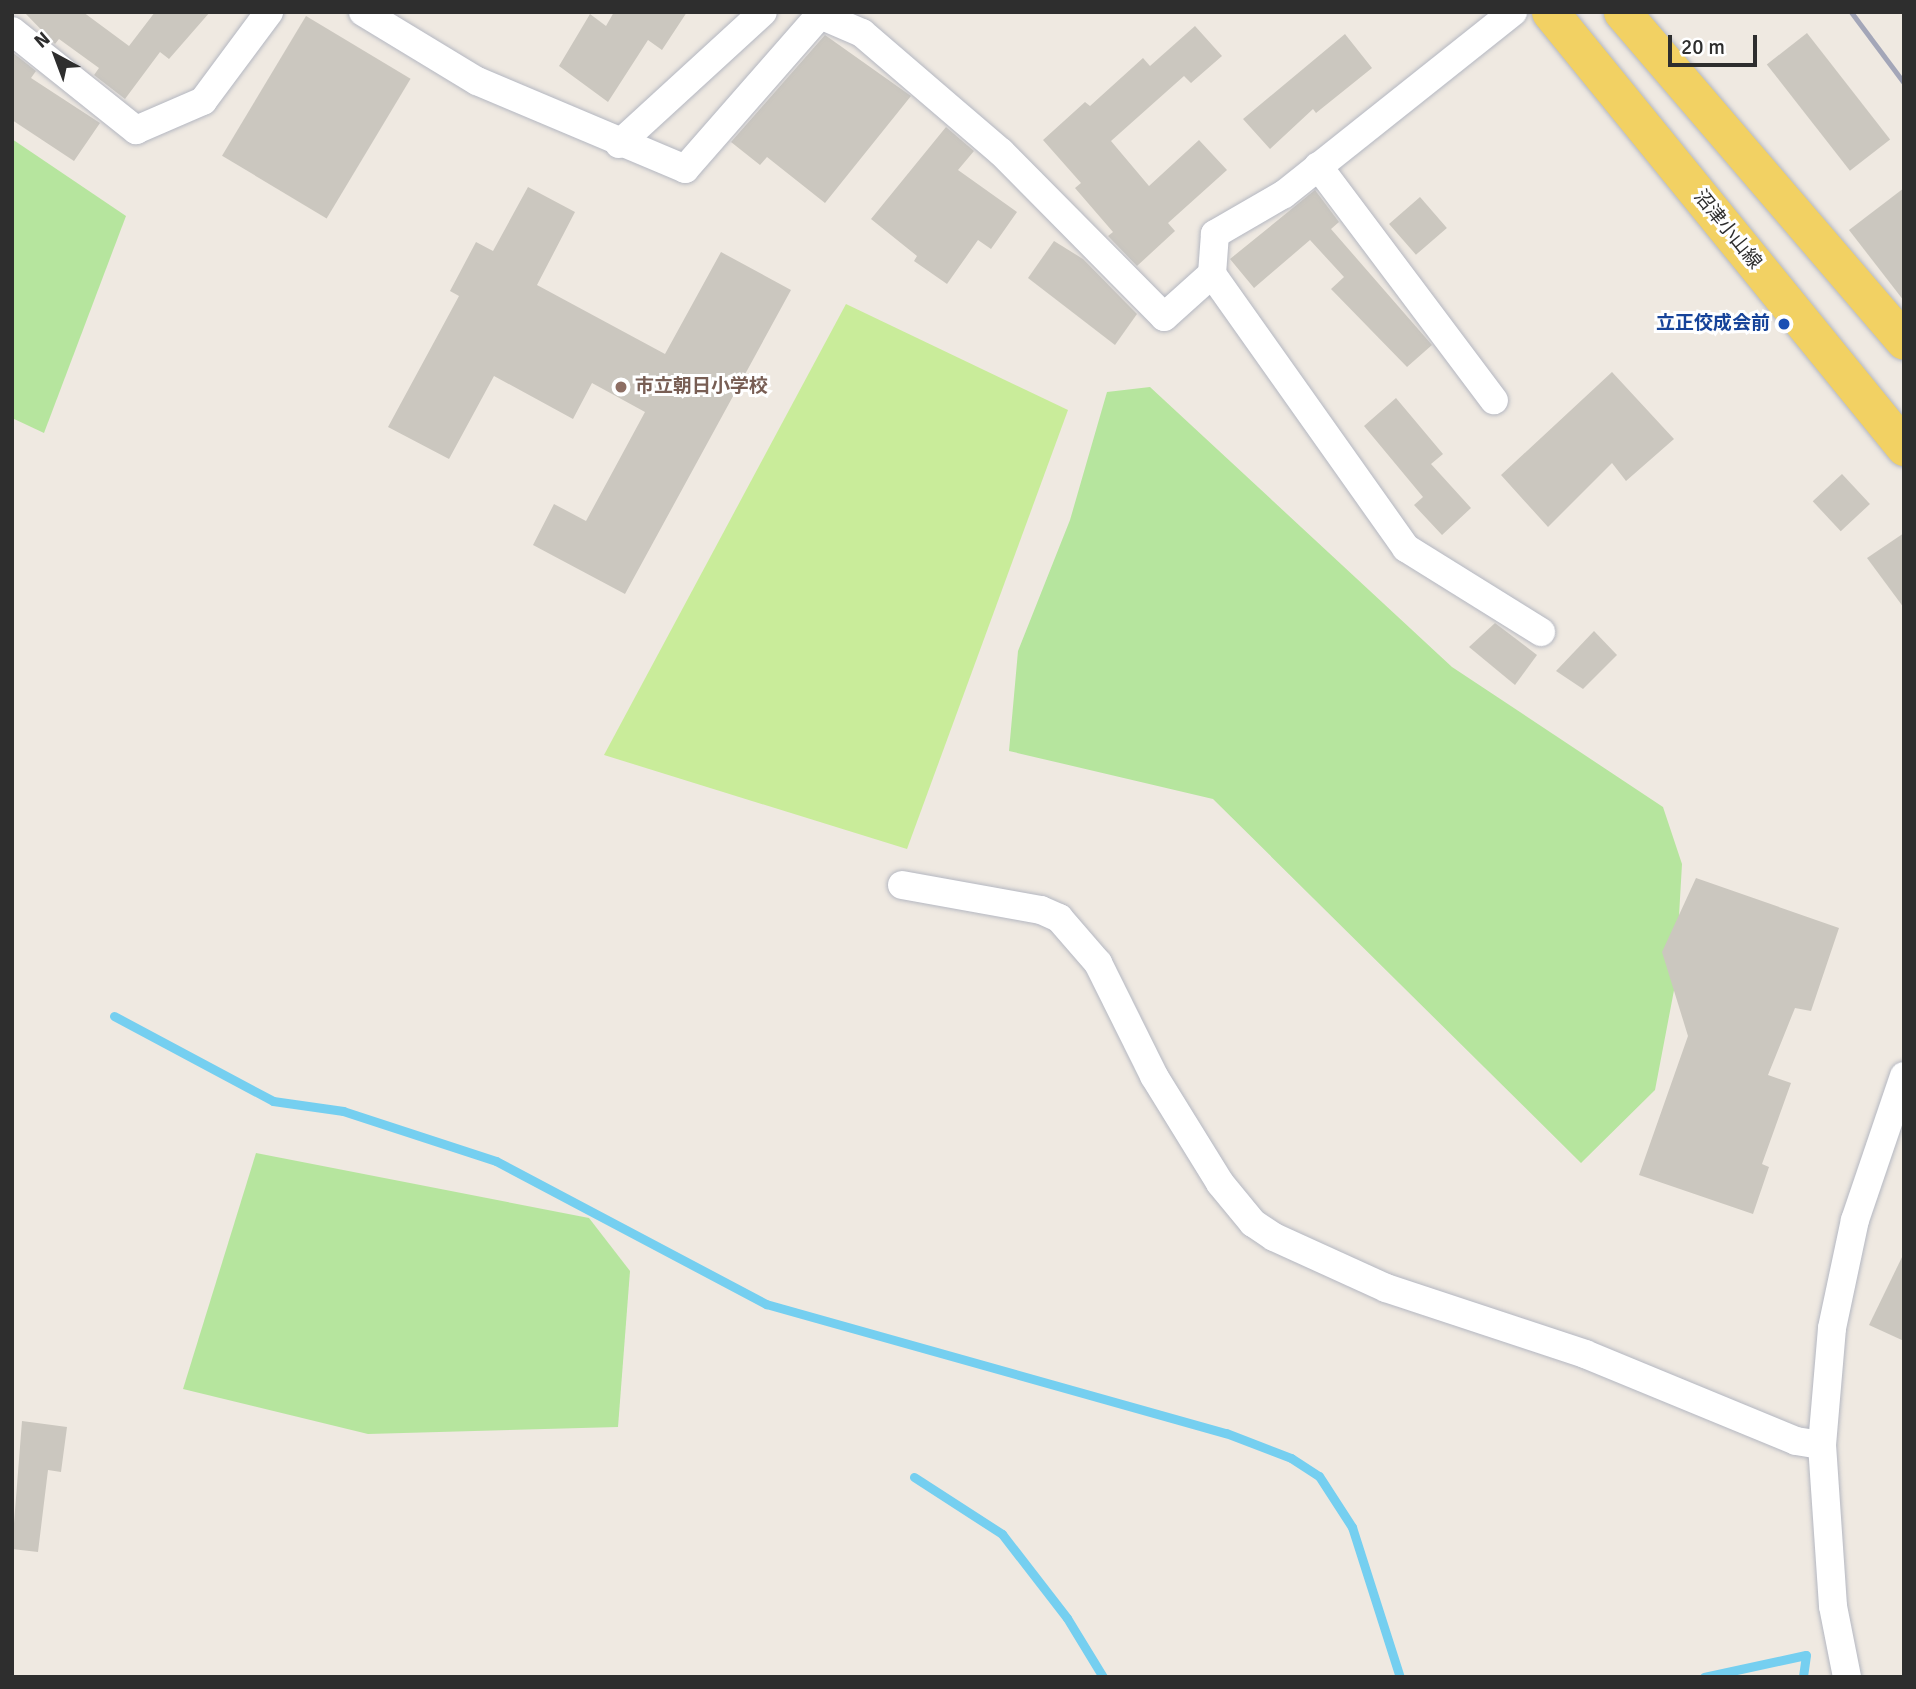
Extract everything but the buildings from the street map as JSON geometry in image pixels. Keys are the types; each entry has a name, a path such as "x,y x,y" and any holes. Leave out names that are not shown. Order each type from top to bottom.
{"main road":[{"name":"沼津小山線","path":"1550,12 1904,447"},
{"path":"1622,12 1904,341"}],"street":[{"path":"12,31 136,130 203,102 269,12"},
{"path":"363,12 477,80 619,144 685,169 820,15 862,33 1000,152 1164,317 1212,274"},
{"path":"619,144 763,12"},
{"path":"1513,12 1318,166 1215,234 1212,274 1406,548 1541,632"},
{"path":"1318,166 1494,400"},
{"path":"902,885 1041,910 1059,918 1115,991 1154,1076 1220,1183 1252,1223 1275,1237 1386,1288 1585,1354 1783,1436 1822,1445"},
{"path":"1847,1677 1833,1606 1822,1445 1832,1328 1855,1220 1904,1076"}],"green space":[{"path":"12,139 126,216 44,433 12,418"},
{"path":"846,304 1068,410 907,849 604,755"},
{"path":"1150,387 1452,667 1663,807 1682,864 1675,985 1655,1090 1581,1163 1213,799 1009,751 1018,651 1070,520 1107,392"},
{"path":"256,1153 589,1218 630,1271 618,1427 368,1434 183,1389"}],"waterway":[{"path":"114,1016 273,1101 343,1111 496,1161 766,1304 1226,1433 1291,1458 1319,1476 1352,1527 1400,1677"},
{"path":"914,1477 1002,1534 1067,1618 1103,1677"},
{"path":"1704,1677 1806,1655 1803,1677"}],"railway":[{"path":"1851,12 1904,83"}],"place":[{"name":"立正佼成会前","path":"1784,324"},
{"name":"市立朝日小学校","path":"621,387"}]}
